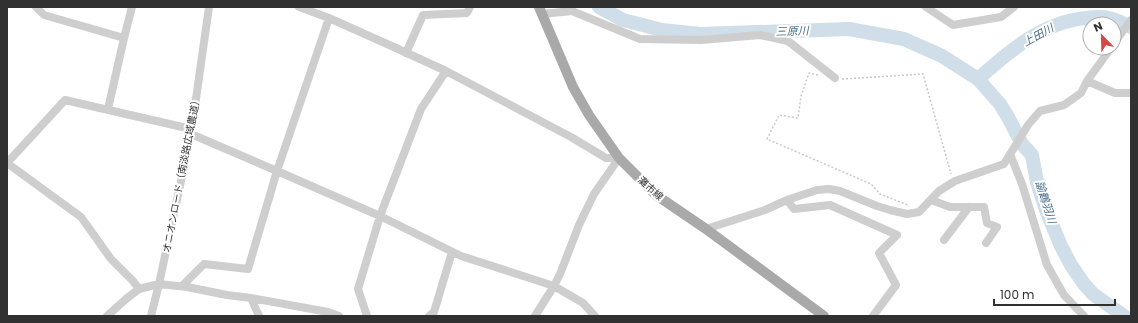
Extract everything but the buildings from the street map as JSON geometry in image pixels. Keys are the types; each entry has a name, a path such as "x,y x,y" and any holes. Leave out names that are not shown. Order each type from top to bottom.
{"main road":[{"name":"灘市線","path":"540,11 573,87 589,116 618,158 656,195 824,316"}],"street":[{"path":"36,7 44,15 124,38"},
{"path":"108,110 132,7"},
{"name":"オニオンロード（南淡路広域農道）","path":"151,316 191,131 209,7"},
{"path":"299,7 329,18 446,72 571,137 606,158 618,158"},
{"path":"406,53 423,15 467,13 470,7"},
{"path":"926,7 953,25 1001,17 1014,7"},
{"path":"540,11 572,11 640,39 701,40 760,35 788,41 835,78"},
{"path":"182,286 204,264 248,269 277,171 329,18"},
{"path":"1122,32 1131,20"},
{"path":"706,230 817,190 829,189 840,191 884,208 907,214 919,212 939,191 953,182 1004,164 1028,125 1040,111 1064,105 1081,93 1086,81 1104,56"},
{"path":"367,316 358,289 380,216 421,109 446,72"},
{"path":"1086,81 1115,92 1131,93"},
{"path":"139,290 133,281 111,259 81,217 7,163 65,100 191,131 277,171 380,216 460,256 554,286 583,303 595,316"},
{"path":"1010,154 1022,184 1047,265 1064,295 1084,316"},
{"path":"535,316 560,274 579,225 594,194 618,158"},
{"path":"787,200 794,209 830,205 897,235 879,253 896,285 873,316"},
{"path":"931,200 950,207 984,206 987,223 997,227 986,243"},
{"path":"944,240 969,206"},
{"path":"429,316 434,312 452,252"},
{"path":"107,316 126,299 139,290 159,284 182,286 251,298 328,312 339,316"},
{"path":"251,298 259,316"}],"path":[{"path":"913,213 908,205 880,194 871,184 767,139 779,115 798,118 801,96 810,73 842,79 923,74 953,182"}],"waterway":[{"name":"三原川","path":"599,7 623,20 662,30 700,34 849,29 904,39 942,56 978,79 1000,104 1022,144 1032,155 1037,182 1046,210 1061,246 1071,265 1093,294 1124,316"},
{"name":"上田川","path":"978,79 1014,48 1055,25 1070,21 1105,17 1114,19 1131,27"}],"water label":[{"name":"諭鶴羽川","path":"1046,202"}]}
